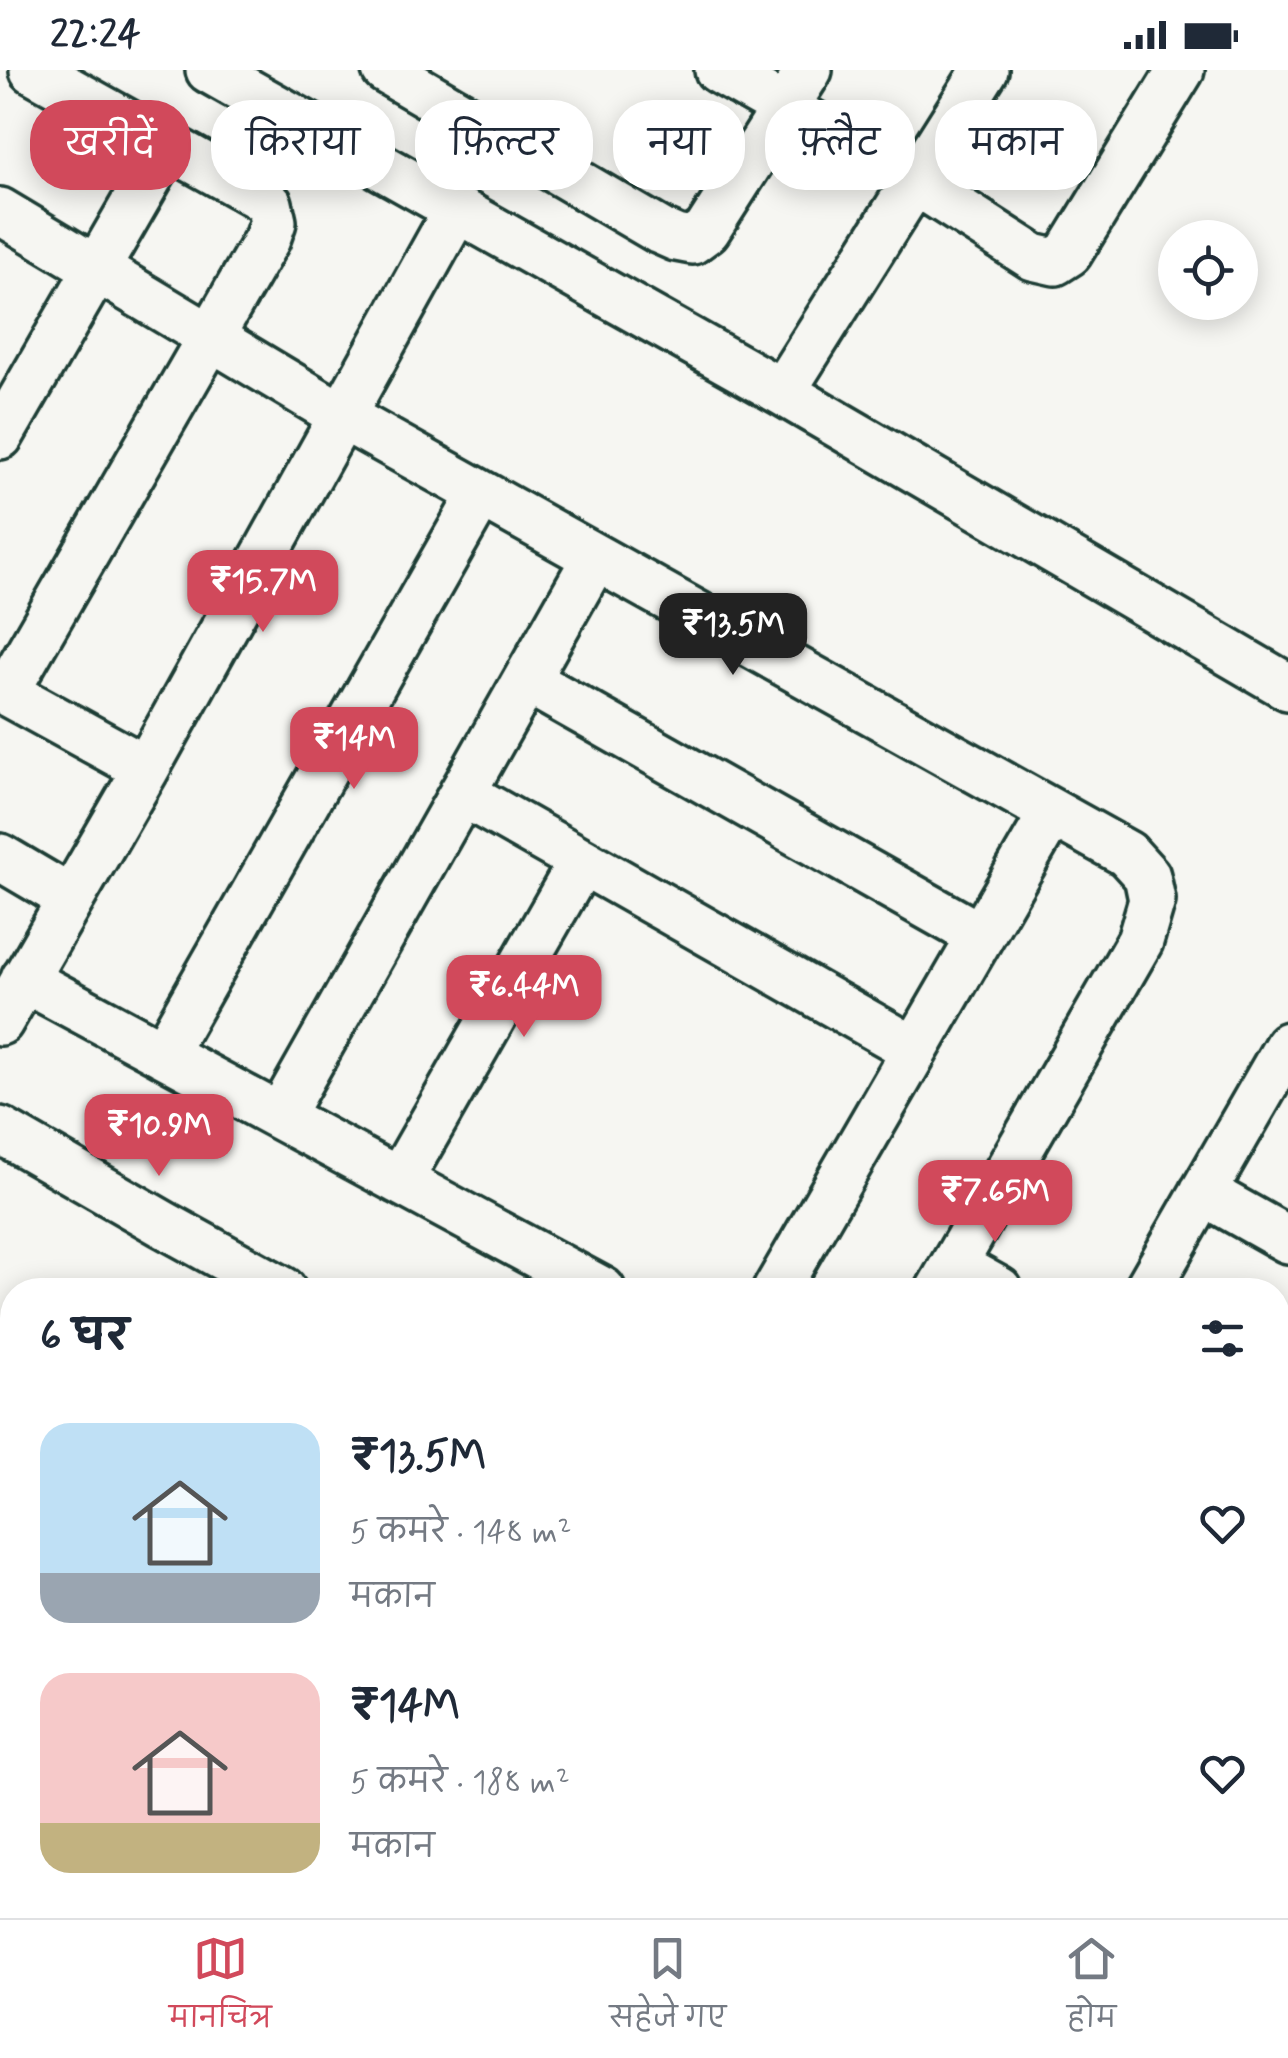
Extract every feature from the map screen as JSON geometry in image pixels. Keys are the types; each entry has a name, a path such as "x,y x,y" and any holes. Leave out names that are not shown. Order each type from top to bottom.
{"street":[{"path":"33,70 87,100"},
{"path":"208,70 782,392 1288,687"},
{"path":"386,70 660,230 692,241 708,230 765,140"},
{"path":"718,70 771,100"},
{"path":"790,100 809,70"},
{"path":"782,392 986,70"},
{"path":"916,182 1033,257 1055,262 1069,253 1181,70"},
{"path":"146,769 3,690 267,239 273,222 269,204 191,158"},
{"path":"0,436 142,190"},
{"path":"0,1022 146,769 457,209"},
{"path":"0,212 342,416 1126,854 1147,876 1152,900 1140,940 947,1277"},
{"path":"163,1054 481,494"},
{"path":"280,1116 595,558"},
{"path":"527,680 980,936"},
{"path":"462,793 915,1050"},
{"path":"783,1278 1052,812"},
{"path":"0,857 71,899"},
{"path":"400,1181 582,861"},
{"path":"24,980 580,1278"},
{"path":"1154,1278 1288,1045"},
{"path":"0,1130 261,1278"},
{"path":"1204,1192 1288,1240"}]}
